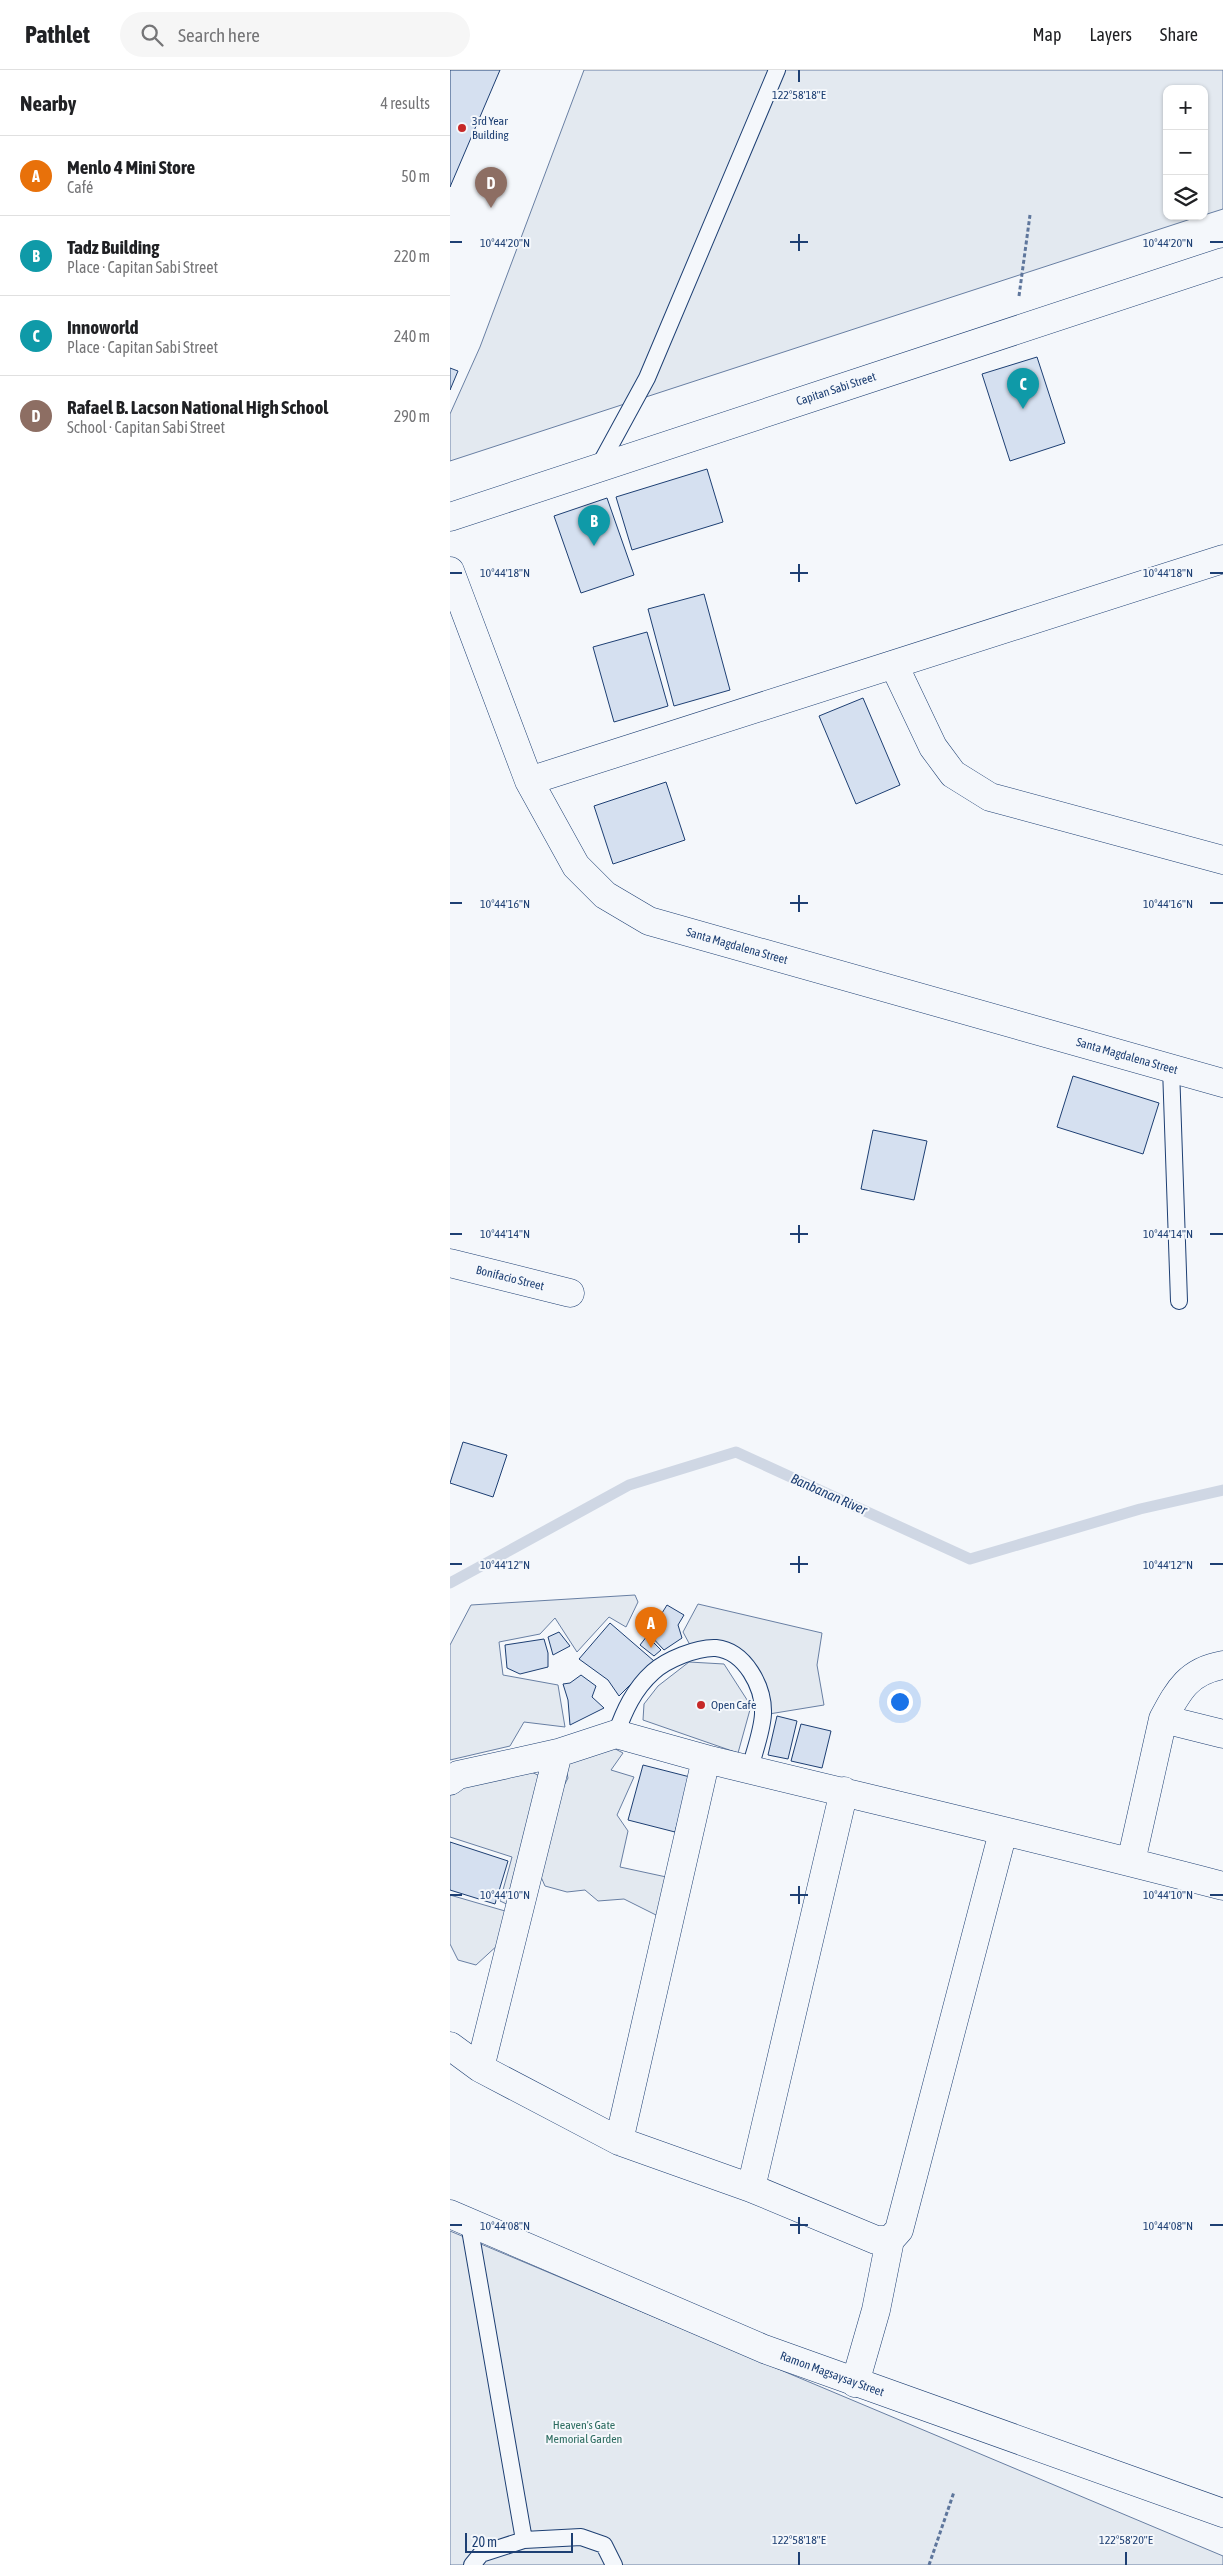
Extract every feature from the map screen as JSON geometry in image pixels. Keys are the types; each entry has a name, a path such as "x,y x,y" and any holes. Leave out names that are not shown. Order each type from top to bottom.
{"street":[{"name":"Capitan Sabi Street","path":"450,517 1223,262"},
{"path":"529,781 1223,559"},
{"name":"Santa Magdalena Street","path":"450,571 529,781 576,866 605,896 649,921 1223,1083"},
{"path":"894,665 933,747 953,774 990,797 1223,860"},
{"name":"Bonifacio Street","path":"450,1263 570,1293"},
{"path":"1131,1862 1163,1720 1179,1688 1195,1675 1223,1664"},
{"path":"1163,1720 1223,1734"},
{"path":"450,1781 458,1775 558,1753 616,1734 706,1759 1223,1886"},
{"path":"480,2068 558,1753"},
{"path":"619,2141 706,1759"},
{"path":"751,2188 844,1792"},
{"path":"855,2384 876,2310 890,2240 899,2230 1003,1832"},
{"path":"450,2046 480,2068 619,2141 751,2188 876,2240 890,2240"},
{"name":"Ramon Magsaysay Street","path":"460,2219 764,2349 855,2384 1223,2513"}],"lane":[{"path":"598,468 647,378 777,70"},
{"path":"1171,1068 1178,1301"},
{"path":"616,1734 635,1691 654,1671 683,1654 716,1648 741,1659 759,1686 763,1714 750,1770"},
{"path":"460,2219 524,2540"},
{"path":"472,2565 481,2554 524,2540 581,2537 604,2545 614,2565"}],"path":[{"path":"1014,331 1030,215"},
{"path":"929,2565 954,2492"}],"green space":[{"path":"584,70 1223,70 1223,209 1208,214 1208,85 1163,85 1163,220 1188,220 450,461 450,414 480,347"},
{"path":"635,1595 638,1602 626,1627 609,1617 577,1652 555,1618 540,1634 499,1642 503,1675 558,1685 565,1727 524,1722 510,1746 450,1760 450,1645 471,1605"},
{"path":"698,1604 822,1633 817,1665 824,1705 769,1714 744,1653 690,1645 683,1632"},
{"path":"689,1662 724,1664 751,1706 738,1753 643,1720 644,1704 658,1686"},
{"path":"606,1744 623,1753 611,1770 634,1777 617,1815 628,1831 620,1867 671,1878 666,1906 656,1915 624,1899 598,1901 585,1890 567,1892 545,1886 537,1868 549,1814 568,1778 563,1757"},
{"path":"525,1769 544,1778 513,1907 500,1901 512,1857 450,1837 450,1788"},
{"path":"450,1895 505,1911 500,1943 476,1965 458,1960 450,1944"},
{"name":"Heaven's Gate Memorial Garden","path":"450,2231 1223,2556 1223,2565 450,2565"}],"building":[{"name":"3rd Year Building","path":"450,70 500,70 450,187"},
{"path":"1037,357 1065,443 1010,461 982,374"},
{"path":"450,368 458,371 450,390"},
{"path":"707,469 723,522 632,550 616,497"},
{"path":"607,498 634,575 581,593 554,516"},
{"path":"704,594 730,690 674,706 648,609"},
{"path":"647,632 668,706 614,722 593,647"},
{"path":"863,698 900,785 856,804 819,716"},
{"path":"666,782 685,840 613,864 594,806"},
{"path":"1073,1076 1159,1103 1143,1154 1057,1127"},
{"path":"873,1130 927,1141 914,1200 861,1189"},
{"path":"463,1442 507,1455 493,1497 450,1483"},
{"path":"667,1605 684,1615 678,1625 682,1638 664,1650 649,1634"},
{"path":"610,1623 654,1661 619,1696 608,1680 579,1659"},
{"path":"559,1632 570,1646 553,1655 548,1637"},
{"path":"647,1636 661,1650 654,1656 640,1645"},
{"path":"544,1639 548,1653 548,1667 520,1674 507,1668 505,1645"},
{"path":"581,1675 596,1686 592,1697 604,1708 570,1725 568,1700 563,1684 570,1683"},
{"path":"777,1716 797,1721 788,1759 768,1755"},
{"path":"801,1724 831,1731 822,1768 791,1761"},
{"path":"643,1765 690,1777 675,1832 628,1820"},
{"path":"450,1842 508,1861 495,1904 450,1890"}],"waterway":[{"name":"Banbanan River","path":"450,1583 629,1485 736,1452 970,1559 1140,1509 1223,1490"}],"place":[{"name":"3rd Year Building","path":"462,128"},
{"name":"Rafael B. Lacson National High School","path":"491,208"},
{"name":"Innoworld","path":"1023,409"},
{"name":"Tadz Building","path":"594,546"},
{"name":"Menlo 4 Mini Store","path":"651,1648"},
{"name":"Open Cafe","path":"701,1705"}]}
